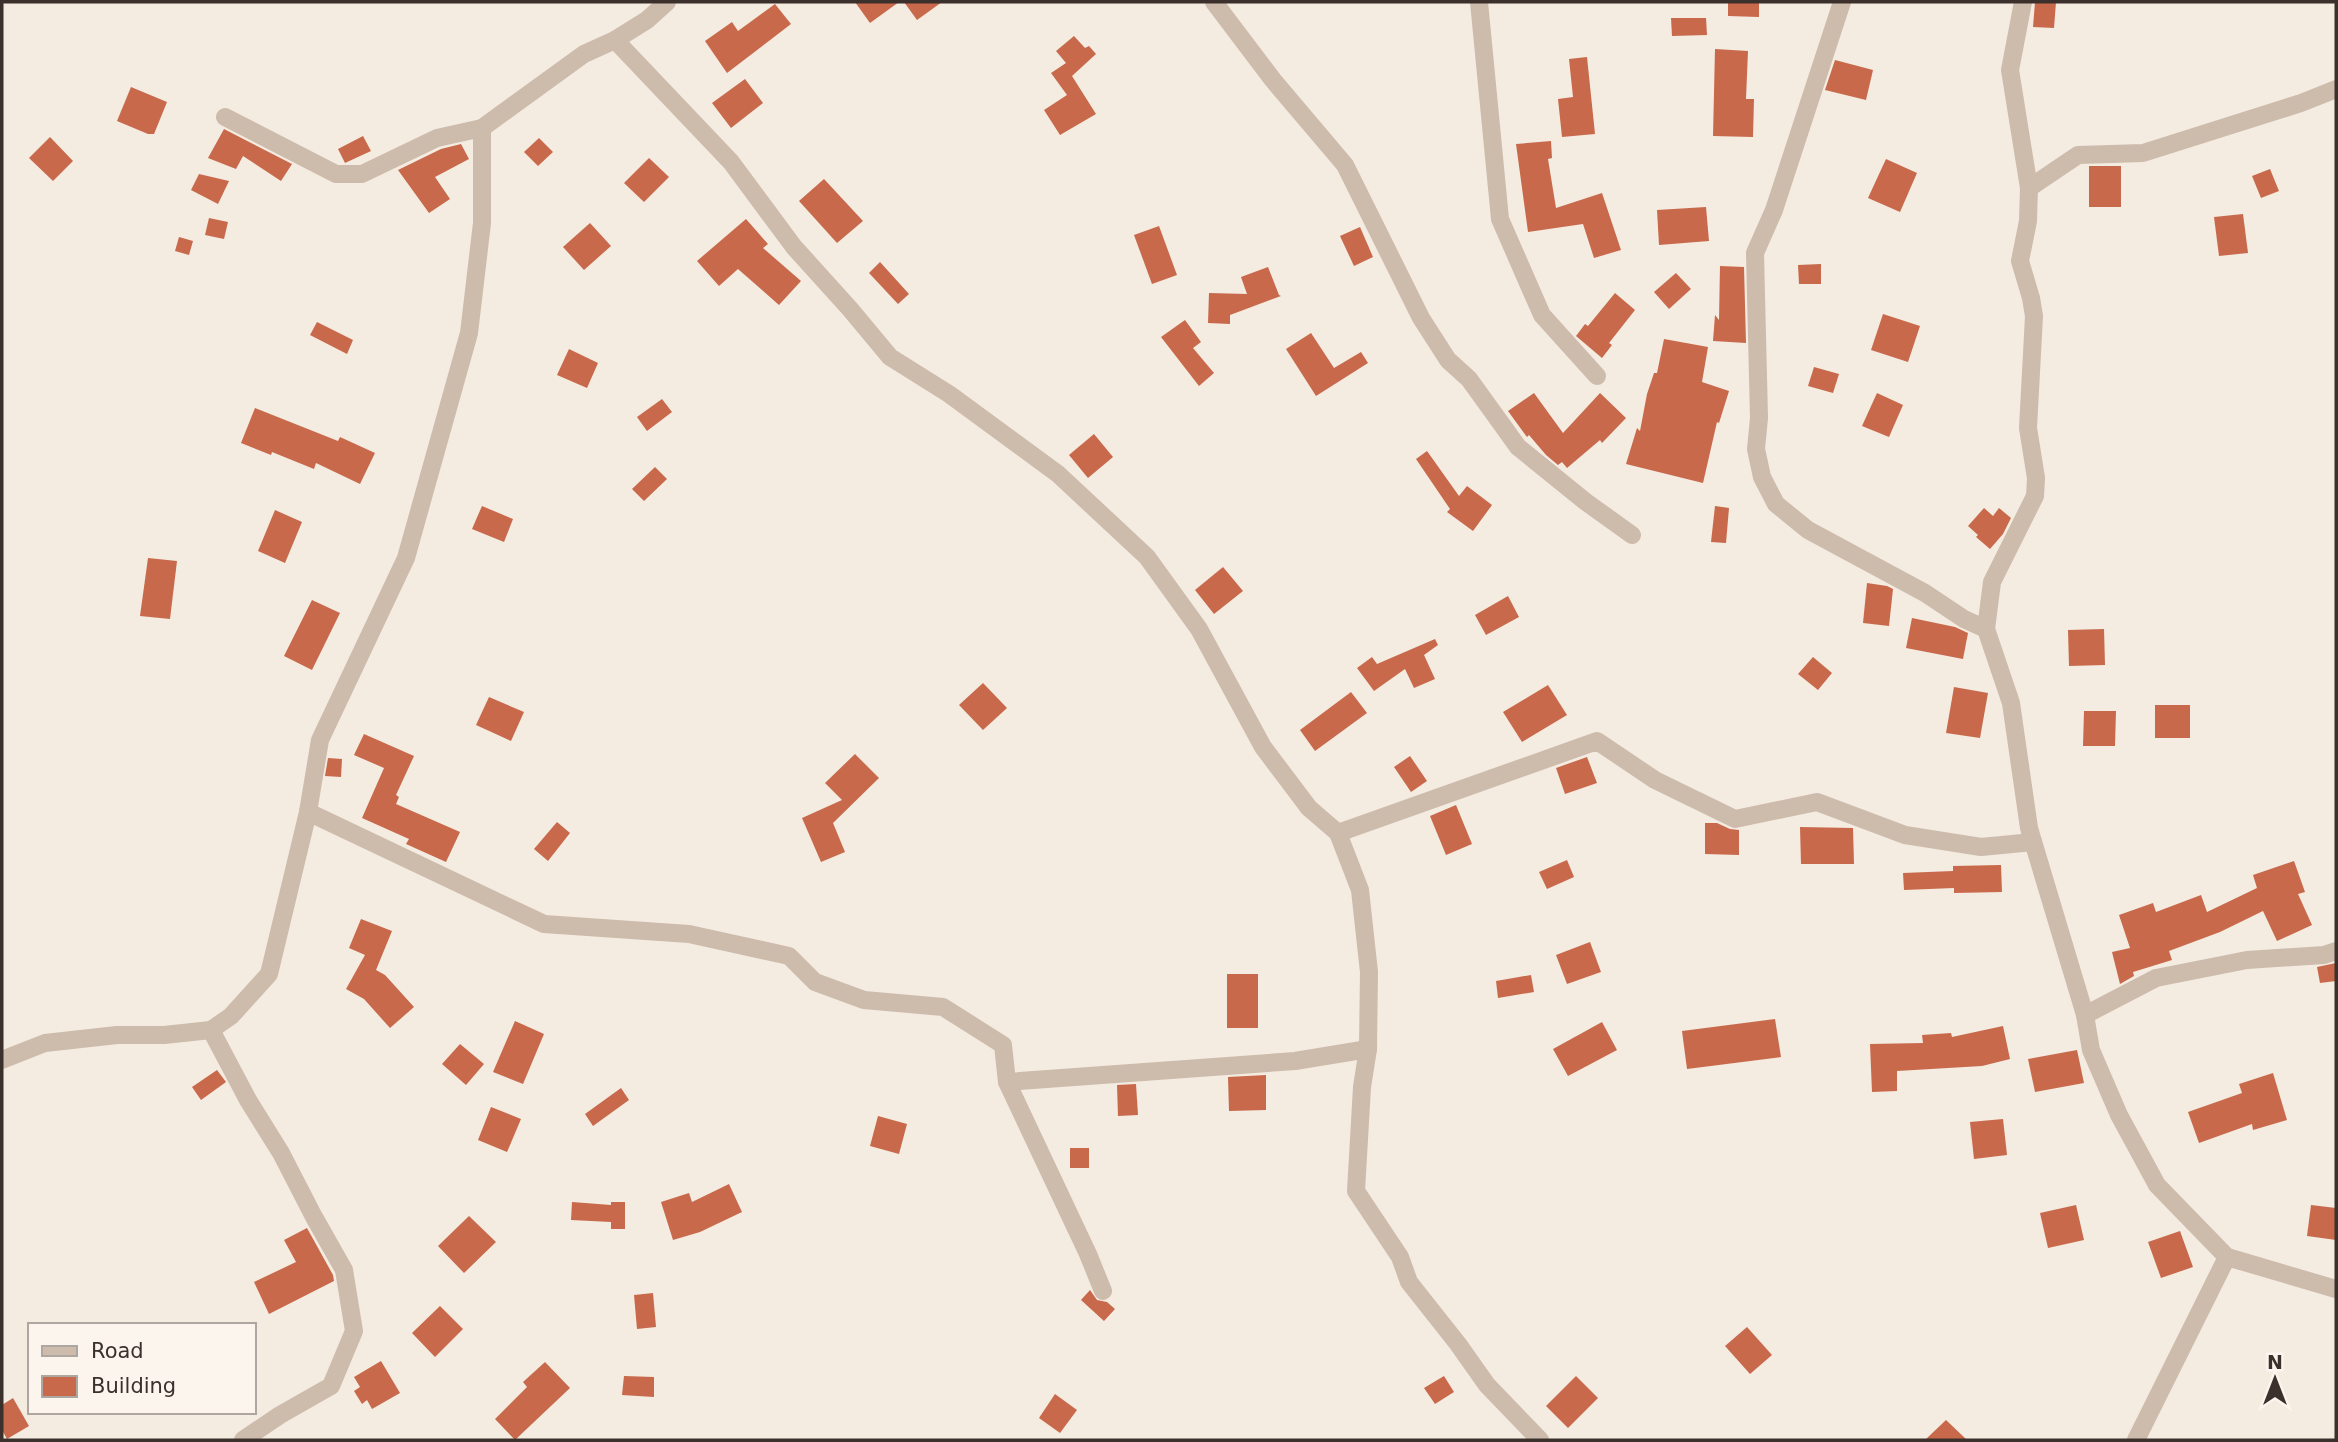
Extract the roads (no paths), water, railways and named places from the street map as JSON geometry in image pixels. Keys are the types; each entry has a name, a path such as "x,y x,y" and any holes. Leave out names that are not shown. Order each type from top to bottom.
{"street":[{"path":"225,117 336,174 362,174 436,138 482,128 584,54 615,40 647,20 667,2"},
{"path":"1214,2 1273,80 1345,165 1421,318 1448,360 1469,379 1518,447 1632,535"},
{"path":"1479,2 1500,219 1542,315 1597,376"},
{"path":"1842,2 1774,211 1755,253 1759,418 1756,449 1762,477 1776,504 1808,530 1986,629"},
{"path":"2023,2 2010,70 2029,188 2028,221 2020,261 2034,316 2028,428 2036,478 2035,496 1992,582 1986,629 2011,703 2029,828 2085,1015 2091,1050 2119,1115 2157,1185 2227,1257 2336,1289"},
{"path":"615,40 731,162 794,247 890,357 949,394 1058,474 1147,557 1199,629 1263,747 1309,808 1338,833 1360,890 1369,972 1368,1049 1362,1087 1356,1191 1400,1257 1409,1282 1487,1385 1540,1440"},
{"path":"2029,188 2078,155 2143,153 2301,103 2336,89"},
{"path":"2,1060 45,1043 117,1035 164,1035 211,1030 231,1016 269,974 308,812 320,740 406,558 469,333 482,223 482,128"},
{"path":"1338,833 1597,741 1655,780 1735,820 1817,802 1905,835 1981,847 2033,842"},
{"path":"308,812 544,924 689,934 789,956 815,982 864,1000 943,1007 1003,1045 1007,1082 1103,1291"},
{"path":"2085,1015 2157,978 2247,960 2324,955 2336,951"},
{"path":"211,1030 344,1270 354,1331 331,1386 243,1440"},
{"path":"1007,1082 1295,1061 1368,1049"},
{"path":"2136,1440 2227,1257"}]}
